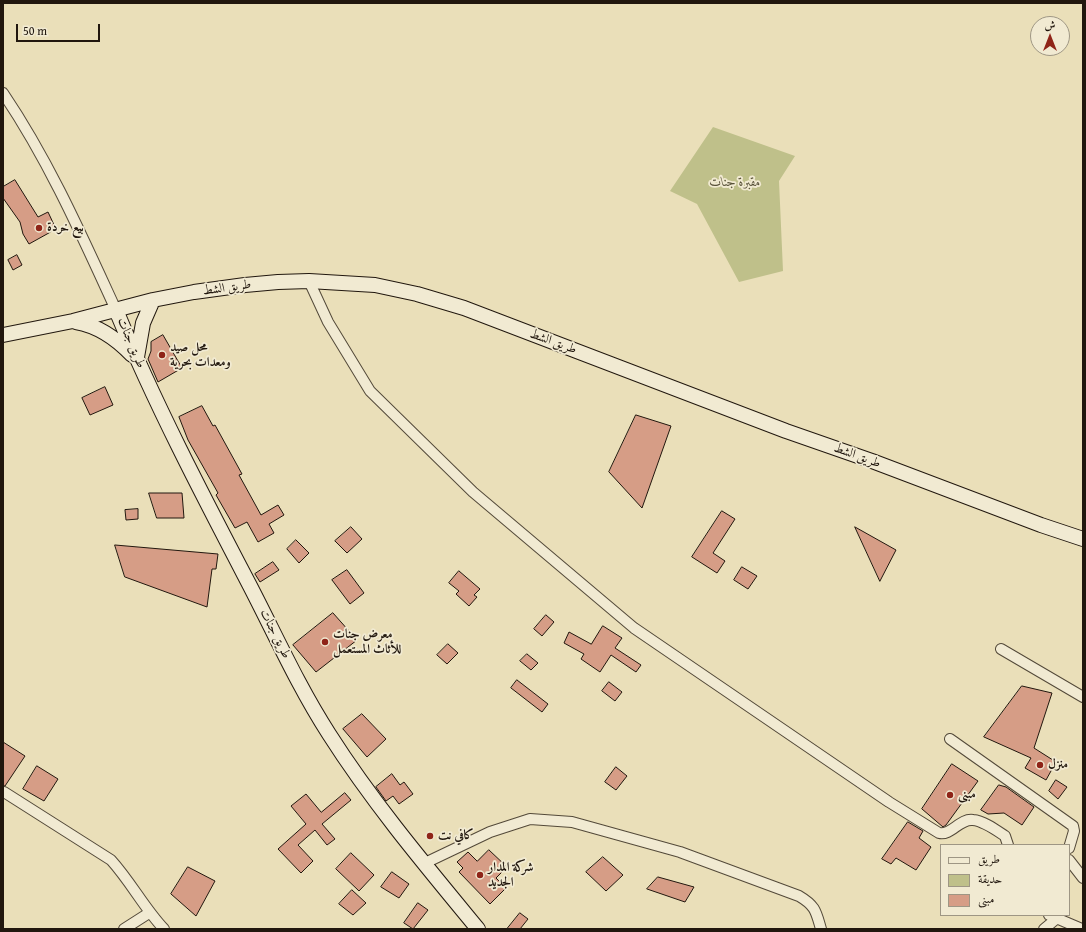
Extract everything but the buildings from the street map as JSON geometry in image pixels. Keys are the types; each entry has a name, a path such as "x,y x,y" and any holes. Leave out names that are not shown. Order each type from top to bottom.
{"main road":[{"name":"طريق الشط","path":"3,335 73,321 153,300 245,285 308,281 375,285 417,294 464,308 786,431 872,460 1041,525 1083,539"},
{"path":"137,359 143,323 153,300"},
{"name":"طريق جنات","path":"116,310 163,414 300,684 327,732 404,839 478,929"},
{"path":"73,321 98,328 113,337 137,359"}],"street":[{"path":"3,93 30,135 75,221 116,310"},
{"path":"308,281 328,322 370,391 473,492 634,628 889,802 939,833 946,833 968,820 974,820 1005,836 1008,844"},
{"path":"1001,649 1083,696"},
{"path":"950,739 1073,826 1074,830 1070,844"},
{"path":"4,792 111,860 124,874 149,913 164,929"},
{"path":"425,863 490,832 530,819 572,822 680,852 799,896 809,902 817,913 821,929"},
{"path":"1070,861 1083,878"},
{"path":"124,929 149,913"},
{"path":"1044,929 1052,917 1082,929"}],"green space":[{"name":"مقبرة جنات","path":"713,127 795,156 779,181 783,271 739,282 697,204 670,191"}],"place":[{"name":"بيع خردة","path":"39,228"},
{"name":"محل صيد ومعدات بحرية","path":"162,355"},
{"name":"معرض جنات للأثاث المستعمل","path":"325,642"},
{"name":"منزل","path":"1040,765"},
{"name":"مبنى","path":"950,795"},
{"name":"كافي نت","path":"430,836"},
{"name":"شركة المدار الجديد","path":"480,875"}]}
